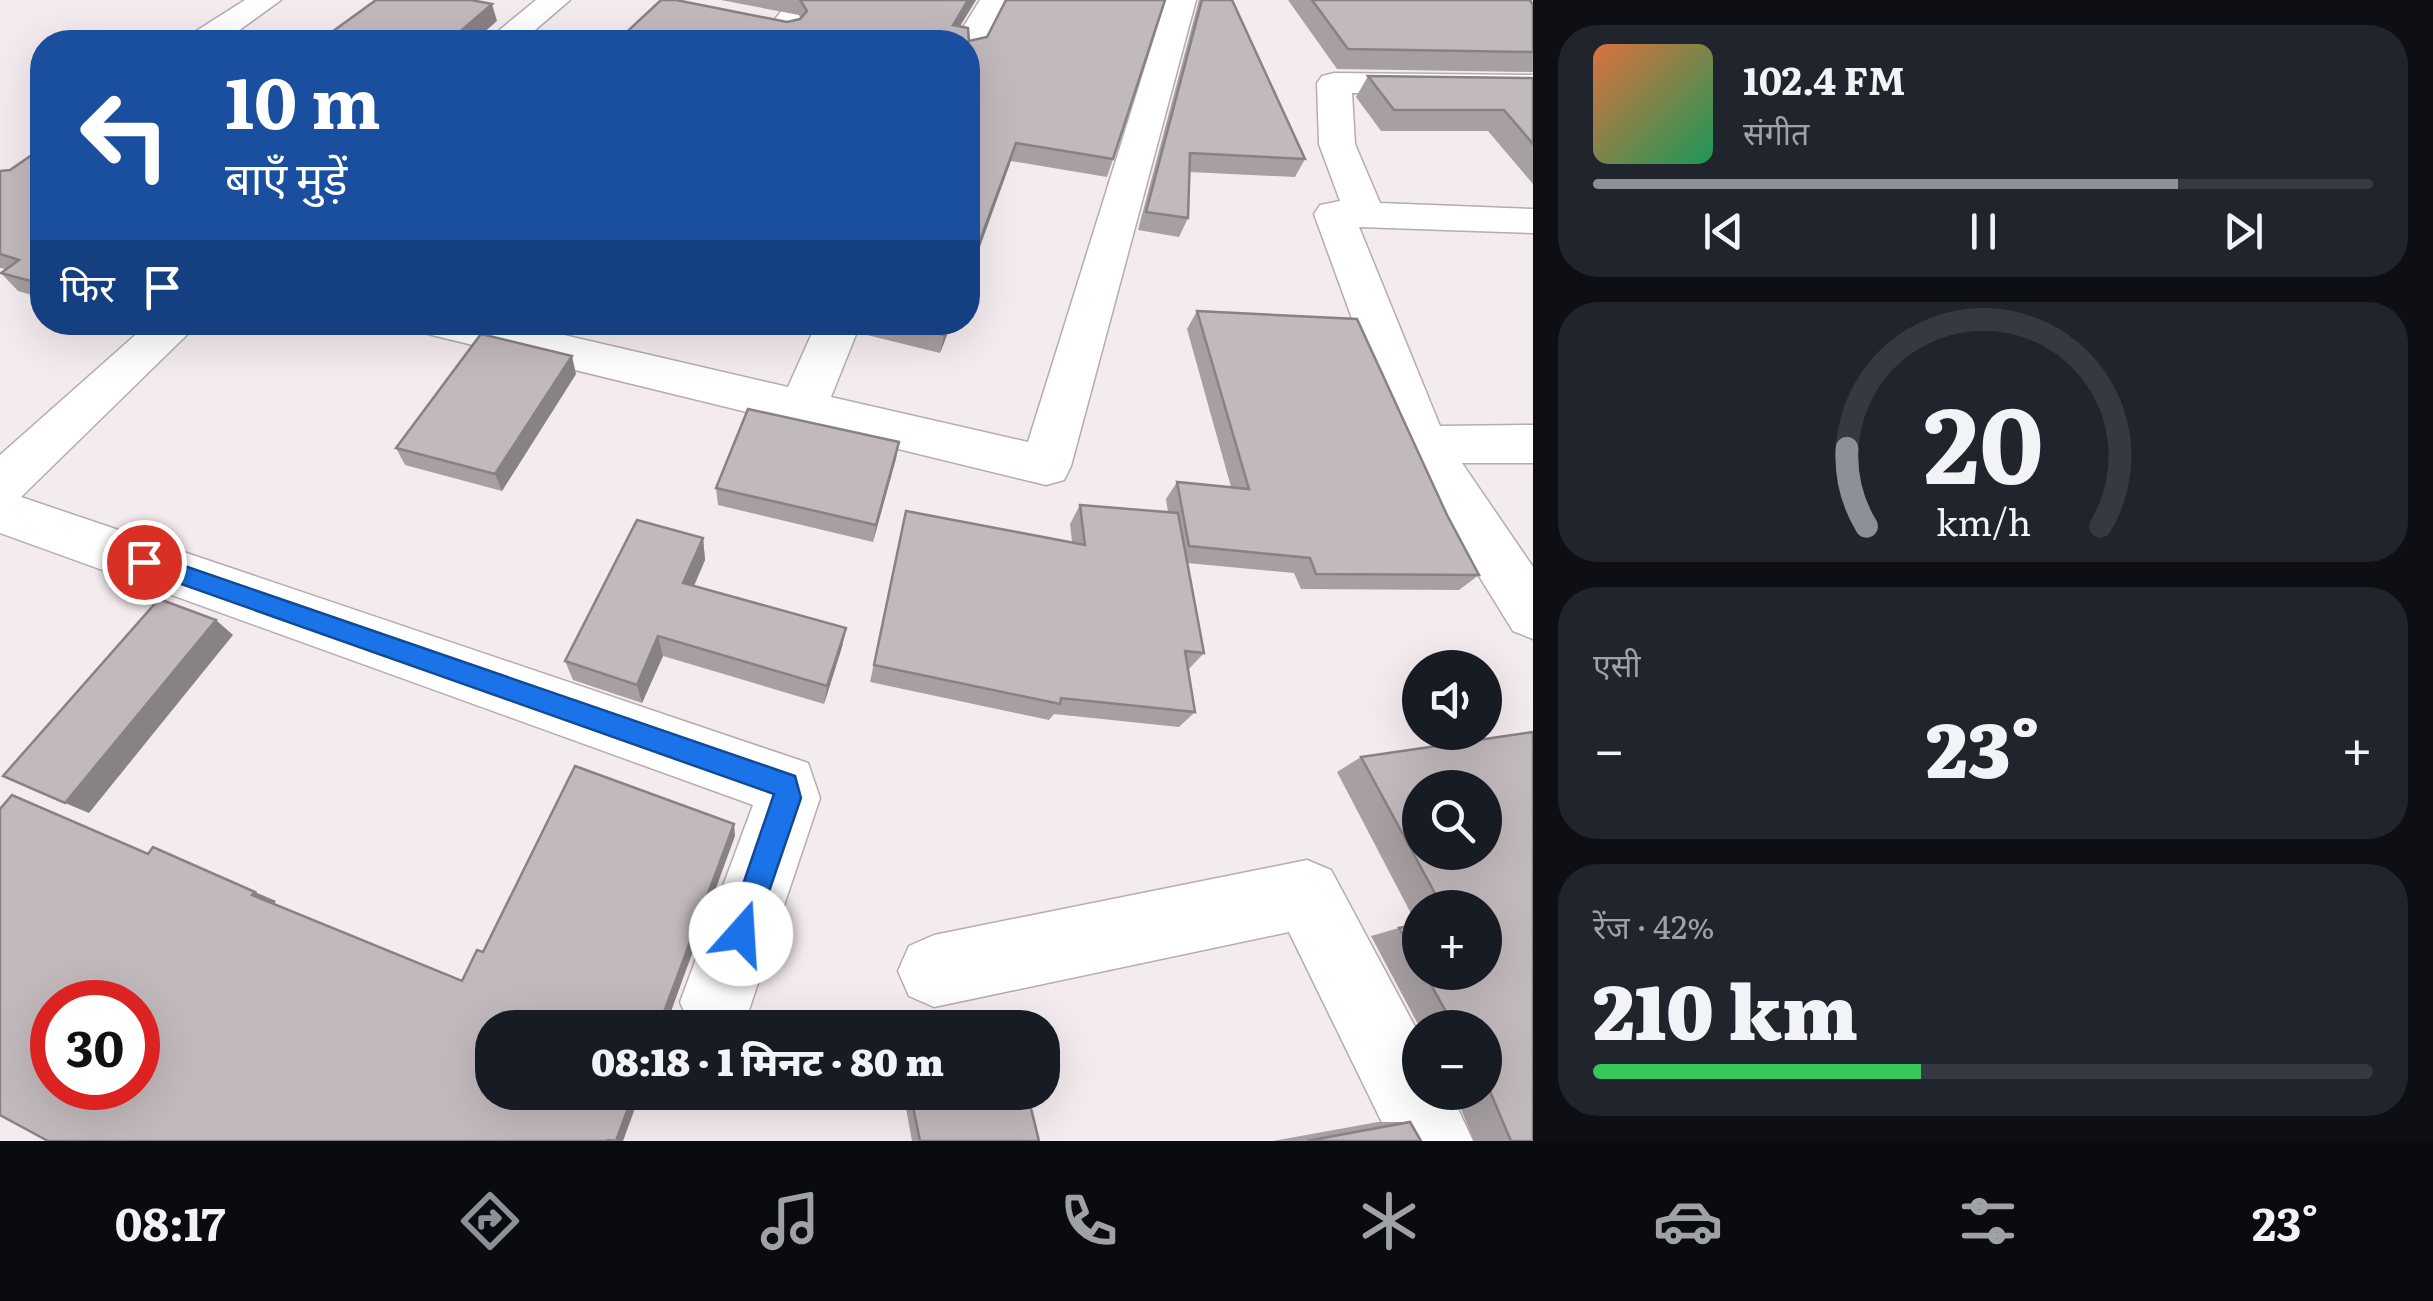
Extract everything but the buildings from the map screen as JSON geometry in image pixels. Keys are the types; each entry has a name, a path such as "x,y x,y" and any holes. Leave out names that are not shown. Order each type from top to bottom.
{"street":[{"path":"220,30 266,0"},
{"path":"517,30 555,0"},
{"path":"977,30 995,0"},
{"path":"538,335 802,408 1046,466 1181,0"},
{"path":"750,18 789,23"},
{"path":"1334,214 1362,208 1337,144 1334,83 1533,85"},
{"path":"1334,214 1533,221"},
{"path":"1334,214 1423,444 1533,614"},
{"path":"0,486 164,335"},
{"path":"802,408 833,335"},
{"path":"1423,444 1533,444"},
{"path":"0,512 785,785 788,798 717,1002"},
{"path":"934,971 1308,894 1433,1141"}],"route":[{"path":"144,562 785,785 788,798 741,934"}]}
